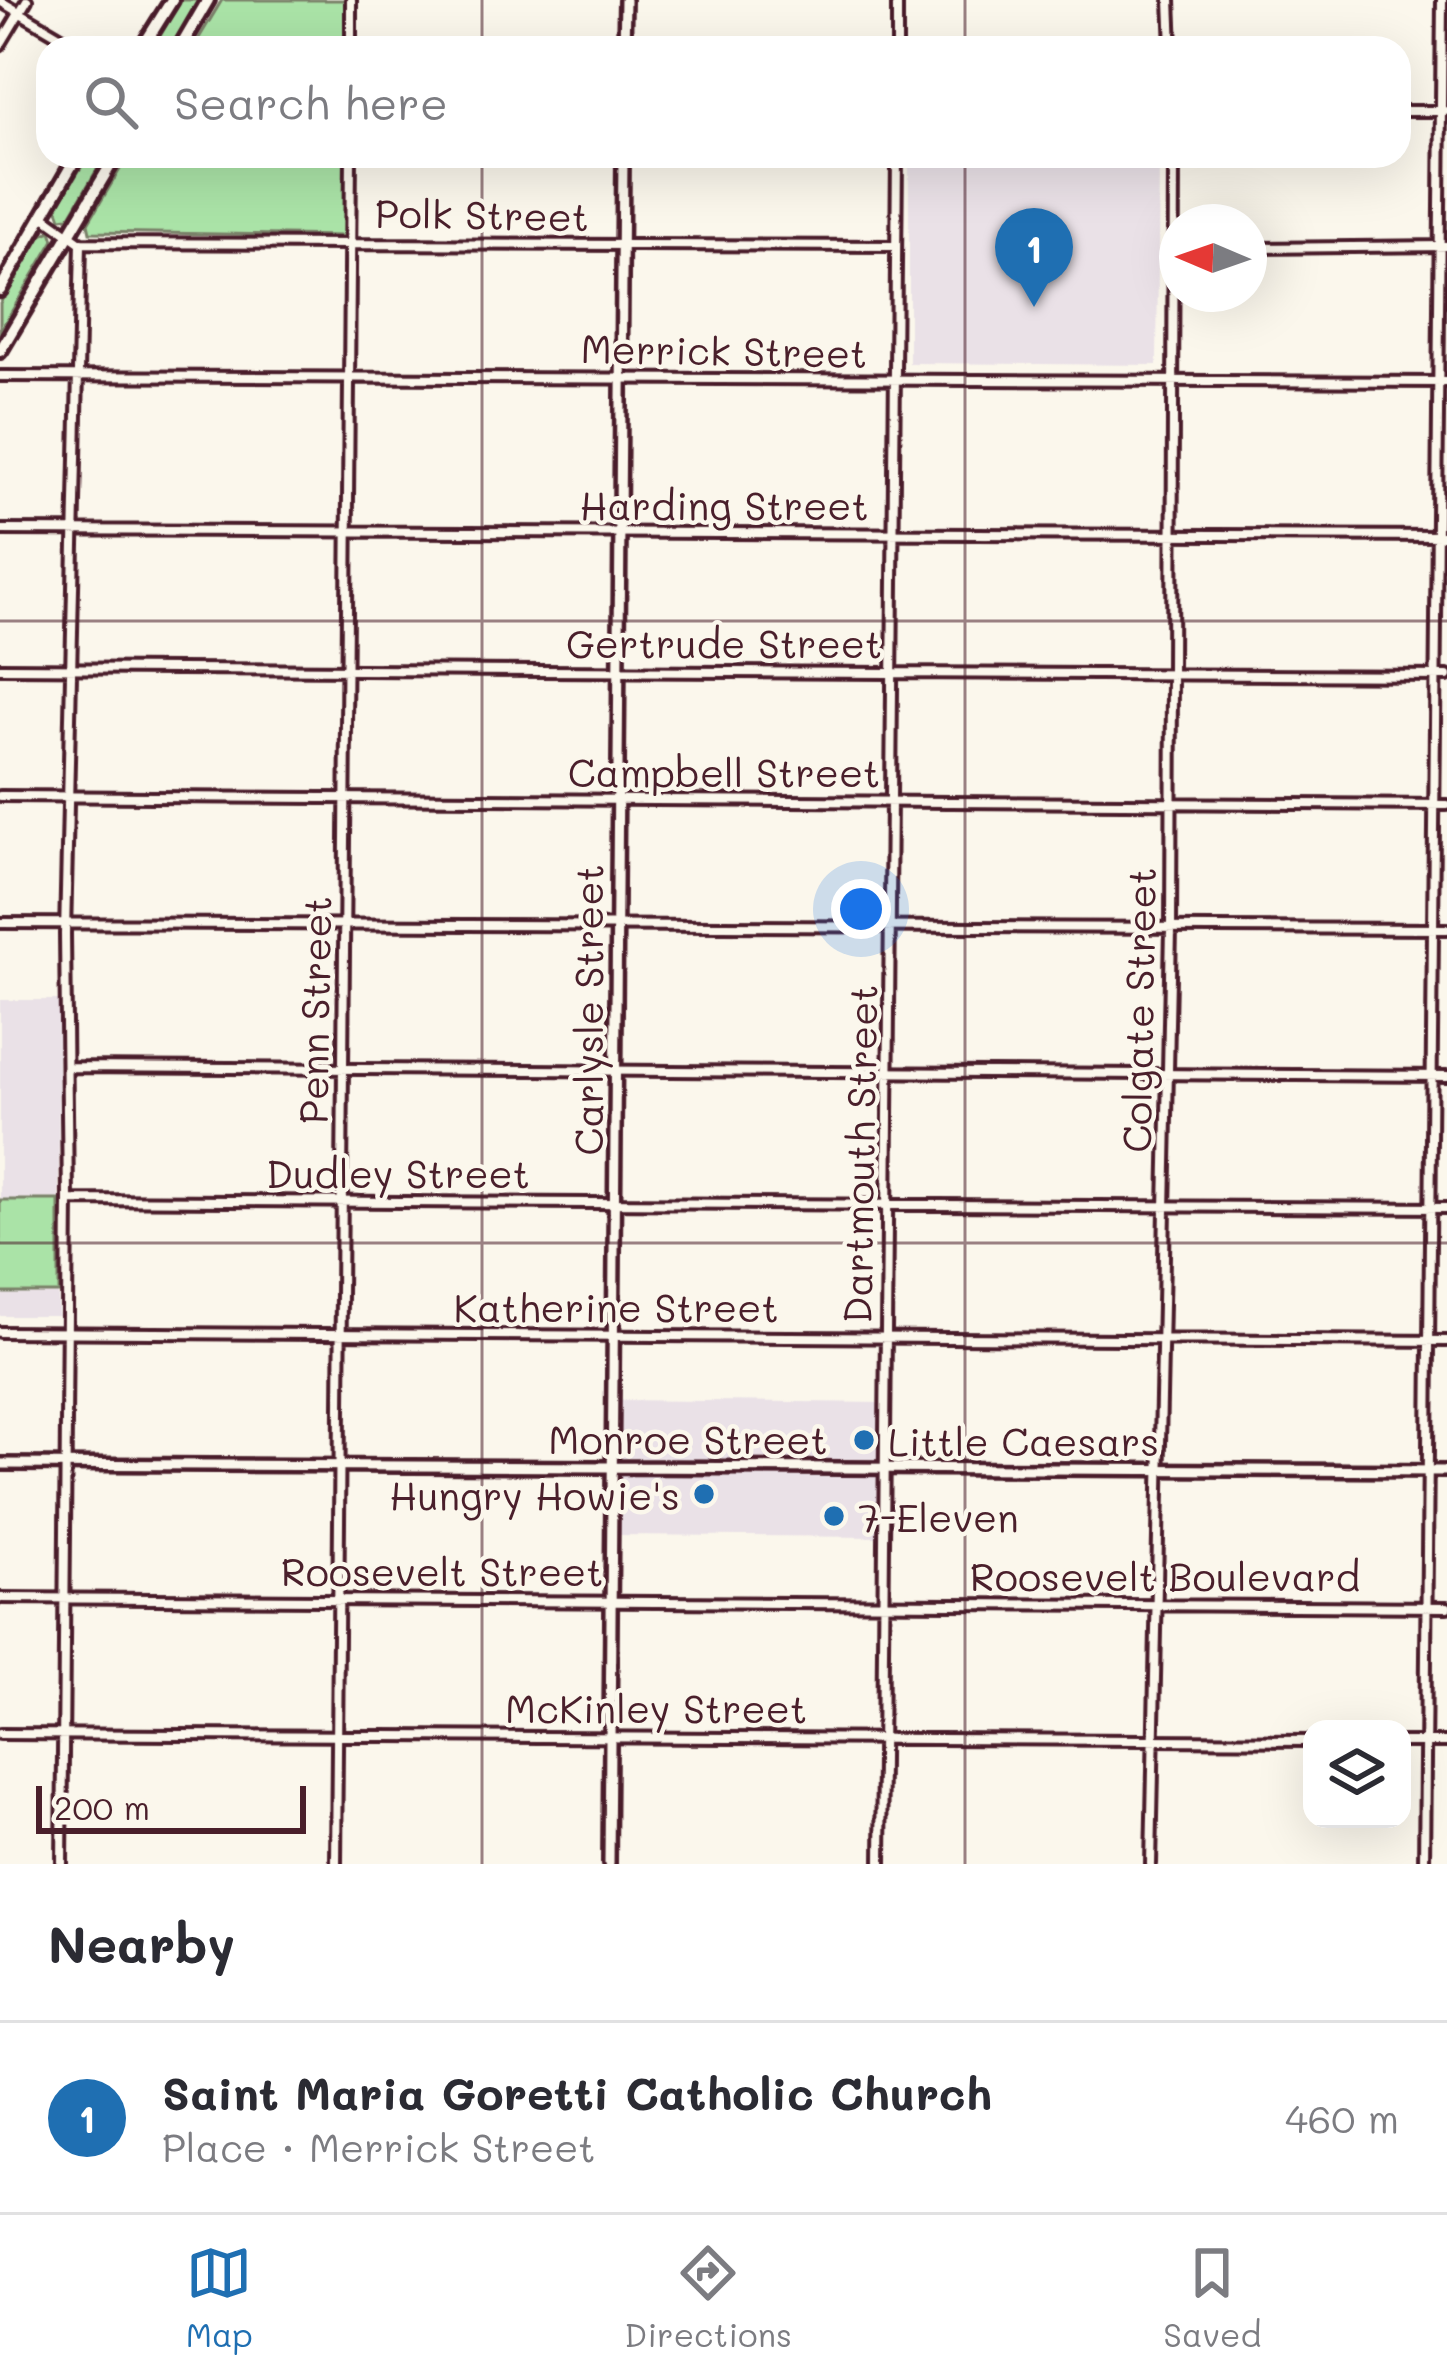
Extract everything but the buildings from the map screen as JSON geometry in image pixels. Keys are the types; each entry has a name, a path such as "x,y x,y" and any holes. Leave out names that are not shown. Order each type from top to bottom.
{"main road":[{"path":"150,36 172,0"},
{"path":"187,36 208,0"},
{"path":"0,290 70,168"},
{"path":"0,351 109,168"}],"street":[{"path":"0,45 27,0"},
{"path":"351,0 351,36"},
{"path":"624,36 625,0"},
{"path":"897,0 897,36"},
{"path":"1170,0 1172,36"},
{"path":"1424,1864 1434,929 1442,676 1442,0"},
{"path":"0,2 59,36"},
{"path":"1411,111 1444,111"},
{"name":"Penn Street","path":"336,1864 351,168"},
{"name":"Carlysle Street","path":"609,1864 623,168"},
{"name":"Dartmouth Street","path":"881,1864 897,168"},
{"name":"Colgate Street","path":"1174,168 1175,204"},
{"path":"42,215 81,243 66,923 68,1333 62,1864"},
{"name":"Polk Street","path":"81,243 896,246"},
{"path":"1267,248 1444,246"},
{"name":"Colgate Street","path":"1151,1864 1171,930 1174,312"},
{"name":"Merrick Street","path":"0,376 1444,382"},
{"name":"Harding Street","path":"0,530 1443,537"},
{"name":"Gertrude Street","path":"0,668 1442,676"},
{"name":"Campbell Street","path":"0,796 1447,805"},
{"path":"0,923 1447,929"},
{"path":"68,1067 1447,1076"},
{"name":"Dudley Street","path":"68,1200 1447,1208"},
{"name":"Katherine Street","path":"0,1332 1447,1341"},
{"name":"Monroe Street","path":"0,1464 1447,1471"},
{"name":"Roosevelt Street","path":"0,1598 884,1603"},
{"name":"Roosevelt Boulevard","path":"884,1603 1447,1607"},
{"name":"McKinley Street","path":"0,1734 1303,1741"},
{"path":"1411,1742 1447,1742"}],"shaded area":[{"path":"909,168 1159,168 1157,365 909,363"},
{"path":"0,1000 58,1000 59,1200 0,1200"},
{"path":"0,1294 58,1294 58,1316 0,1316"},
{"path":"614,1400 886,1403 885,1537 612,1535"}],"green space":[{"path":"181,0 198,0 177,36 160,36"},
{"path":"222,0 346,0 345,36 200,36"},
{"path":"81,168 98,168 69,217 61,218 57,207"},
{"path":"121,168 345,168 345,236 90,232 88,223"},
{"path":"51,231 54,240 0,331 0,303 41,235"},
{"path":"0,1200 59,1200 59,1293 0,1293"}],"place":[{"name":"Saint Maria Goretti Catholic Church","path":"1034,307"},
{"name":"Little Caesars","path":"864,1440"},
{"name":"Hungry Howie's","path":"704,1494"},
{"name":"7-Eleven","path":"834,1516"}]}
